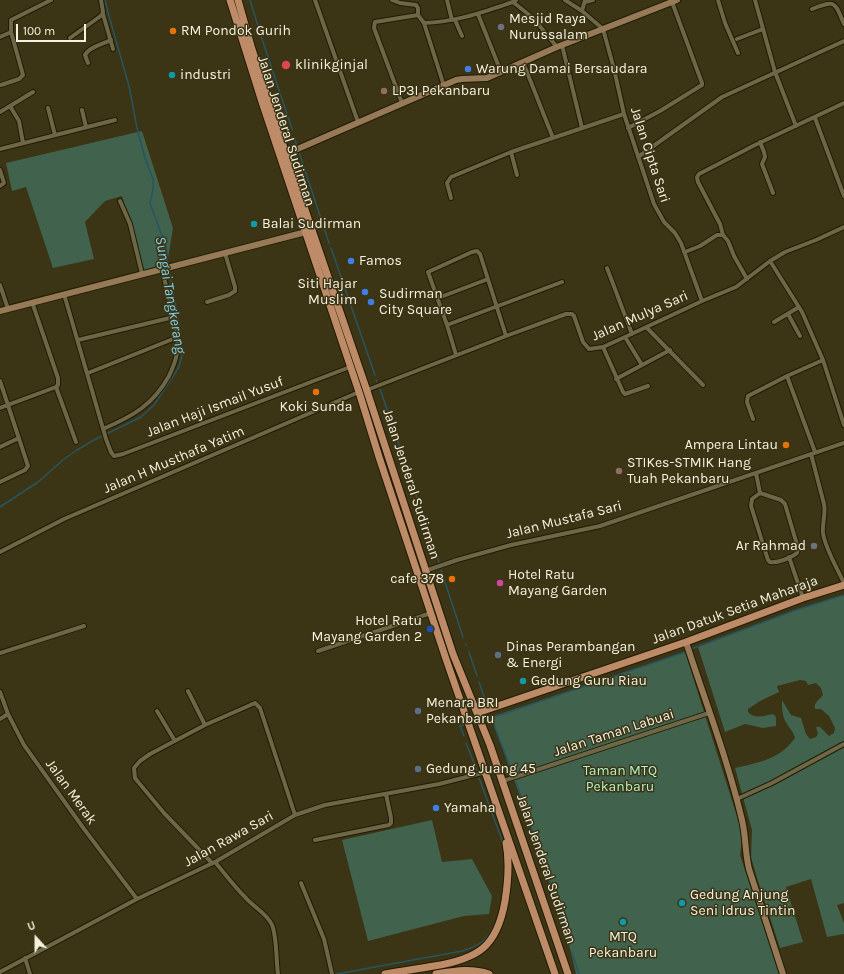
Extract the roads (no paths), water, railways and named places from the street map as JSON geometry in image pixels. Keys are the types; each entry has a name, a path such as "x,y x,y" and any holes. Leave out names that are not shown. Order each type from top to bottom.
{"main road":[{"name":"Jalan Jenderal Sudirman","path":"230,0 263,105 446,659 556,974"},
{"name":"Jalan Jenderal Sudirman","path":"238,0 251,46 286,154 367,390 453,654 503,781 568,974"},
{"path":"379,458 388,455"},
{"name":"Jalan Datuk Setia Maharaja","path":"477,713 688,648 803,598 844,584"},
{"path":"385,974 456,962 477,953 485,947 493,937 501,921 508,874 508,852 502,819"},
{"path":"544,939 554,936"},
{"path":"549,954 559,950"},
{"path":"436,974 456,970 470,970 489,974"}],"street":[{"path":"1,85 19,79 23,75 10,32 10,22 12,19 51,0"},
{"path":"102,0 103,13 113,49"},
{"path":"315,0 358,122"},
{"path":"392,0 416,6 418,8 418,16 424,23 444,86"},
{"path":"447,0 453,20 462,36"},
{"path":"565,0 582,11 603,29"},
{"path":"582,11 585,1 593,0"},
{"path":"718,0 738,53"},
{"path":"755,0 775,72 796,126"},
{"path":"424,23 453,20 478,14 515,1 560,46 582,128"},
{"path":"286,154 444,86 462,79 487,78 560,46 674,1 702,85 660,111 628,128"},
{"path":"812,9 827,3 832,3 837,7 844,24"},
{"path":"70,38 103,13"},
{"path":"478,14 501,72"},
{"path":"402,103 374,28 374,24 375,22 418,16"},
{"name":"Jalan Cipta Sari","path":"603,29 624,114 651,198 658,214 675,233 685,252 702,301"},
{"path":"737,39 763,29"},
{"path":"0,37 10,32"},
{"path":"88,63 85,55 86,52 111,40"},
{"path":"638,157 722,98 844,41"},
{"path":"522,62 553,138"},
{"path":"0,112 33,92"},
{"path":"747,279 734,256 728,240 723,235 720,224 698,182 697,177 699,174 760,142 815,118 844,103"},
{"path":"10,106 18,121 23,143"},
{"path":"48,108 55,135"},
{"path":"82,110 86,127"},
{"path":"451,198 446,183 451,177 511,152 624,114"},
{"path":"815,118 844,196"},
{"path":"0,149 115,120"},
{"path":"760,142 765,157 762,164 773,193"},
{"path":"511,152 517,175"},
{"path":"0,170 4,182 0,186"},
{"path":"120,201 130,224 142,274"},
{"name":"Jalan Mulya Sari","path":"367,390 506,336 569,314 574,316 583,342 589,349 603,346 647,328 702,301 736,287 770,261 785,252 844,227"},
{"path":"0,311 306,232"},
{"path":"685,252 700,246 717,235 723,235"},
{"path":"456,355 428,272 472,252 477,251 480,254 506,336"},
{"path":"207,302 232,294 235,291 225,253"},
{"path":"770,261 799,307 812,332 823,360 844,425"},
{"path":"607,268 632,334"},
{"path":"104,429 126,419 145,407 157,394 176,360 178,338 163,269"},
{"path":"438,298 488,279"},
{"path":"447,326 562,282"},
{"path":"0,284 8,309"},
{"name":"Jalan Haji Ismail Yusuf","path":"64,294 106,438 114,456 350,367"},
{"path":"0,408 56,387 59,383 32,302"},
{"path":"774,322 799,307"},
{"path":"788,314 800,336"},
{"path":"78,340 174,317"},
{"path":"647,328 703,385"},
{"path":"625,337 642,365"},
{"path":"88,373 178,338"},
{"path":"603,346 620,389 625,394 648,386"},
{"path":"616,379 670,350"},
{"path":"753,419 747,402 748,396 823,360"},
{"path":"787,376 813,453 825,511 823,525 824,536 844,584"},
{"path":"0,381 28,468 0,482"},
{"path":"56,387 76,442"},
{"name":"Jalan H Musthafa Yatim","path":"0,552 64,519 359,392"},
{"path":"0,447 19,438"},
{"name":"Jalan Mustafa Sari","path":"425,571 457,560 511,545 600,526 844,443"},
{"path":"756,473 760,493"},
{"path":"760,493 781,500 786,507 798,548 796,554 775,562 770,562 768,560 751,504 752,499 760,493"},
{"path":"790,557 803,598"},
{"path":"318,651 431,612"},
{"path":"0,653 84,626"},
{"path":"688,648 736,799 744,829 746,856 749,869 783,974"},
{"path":"188,691 205,725"},
{"name":"Jalan Merak","path":"0,692 8,714 24,745 84,829 137,899"},
{"path":"278,974 274,931 271,924 262,912 245,898 214,862 164,813 145,792 135,778 134,768 140,761 175,740 252,703 257,704 260,708 296,815"},
{"path":"157,711 175,740"},
{"name":"Jalan Taman Labuai","path":"503,781 709,713"},
{"path":"0,718 8,714"},
{"path":"736,799 772,783 844,744"},
{"name":"Jalan Rawa Sari","path":"0,972 137,899 214,862 307,810 325,805 439,784 486,772"},
{"path":"315,840 389,825 391,823 391,818 386,794"},
{"path":"301,883 324,939 332,974"},
{"path":"25,958 30,974"}],"waterway":[{"name":"Sungai Tangkerang","path":"105,0 129,86 137,128 145,158 153,179 153,190 150,203 166,247 168,266"},
{"path":"250,0 259,29"},
{"path":"261,36 292,129"},
{"path":"294,137 297,146"},
{"path":"299,152 329,243"},
{"path":"331,248 375,375"},
{"name":"Sungai Tangkerang","path":"0,507 38,482 77,450 141,417 154,405 179,367 182,355 179,324 169,270"},
{"path":"380,389 439,562"},
{"path":"441,570 463,637"},
{"path":"691,649 796,610 844,595"},
{"path":"488,719 688,651"},
{"path":"469,652 477,676"},
{"path":"479,682 487,705"},
{"path":"491,717 513,775"},
{"path":"464,736 460,726 466,724"},
{"path":"466,743 477,771"},
{"path":"479,778 503,843"},
{"path":"516,782 564,925"},
{"path":"337,974 462,951 479,944 487,938 496,922"},
{"path":"572,952 579,974"}],"place":[{"name":"Mesjid Raya Nurussalam","path":"501,27"},
{"name":"RM Pondok Gurih","path":"173,31"},
{"name":"klinikginjal","path":"286,65"},
{"name":"Warung Damai Bersaudara","path":"468,69"},
{"name":"industri","path":"172,75"},
{"name":"LP3I Pekanbaru","path":"384,91"},
{"name":"Balai Sudirman","path":"254,224"},
{"name":"Famos","path":"351,261"},
{"name":"Siti Hajar Muslim","path":"365,292"},
{"name":"Sudirman City Square","path":"371,302"},
{"name":"Koki Sunda","path":"316,392"},
{"name":"Ampera Lintau","path":"786,445"},
{"name":"STIKes-STMIK Hang Tuah Pekanbaru","path":"619,471"},
{"name":"Ar Rahmad","path":"814,546"},
{"name":"cafe 378","path":"452,579"},
{"name":"Hotel Ratu Mayang Garden","path":"500,583"},
{"name":"Hotel Ratu Mayang Garden 2","path":"430,629"},
{"name":"Dinas Perambangan & Energi","path":"498,655"},
{"name":"Gedung Guru Riau","path":"523,681"},
{"name":"Menara BRI Pekanbaru","path":"418,711"},
{"name":"Gedung Juang 45","path":"418,769"},
{"name":"Yamaha","path":"436,808"},
{"name":"Gedung Anjung Seni Idrus Tintin","path":"682,903"},
{"name":"MTQ Pekanbaru","path":"623,922"}],"park label":[{"name":"Taman MTQ Pekanbaru","path":"620,780"}]}
